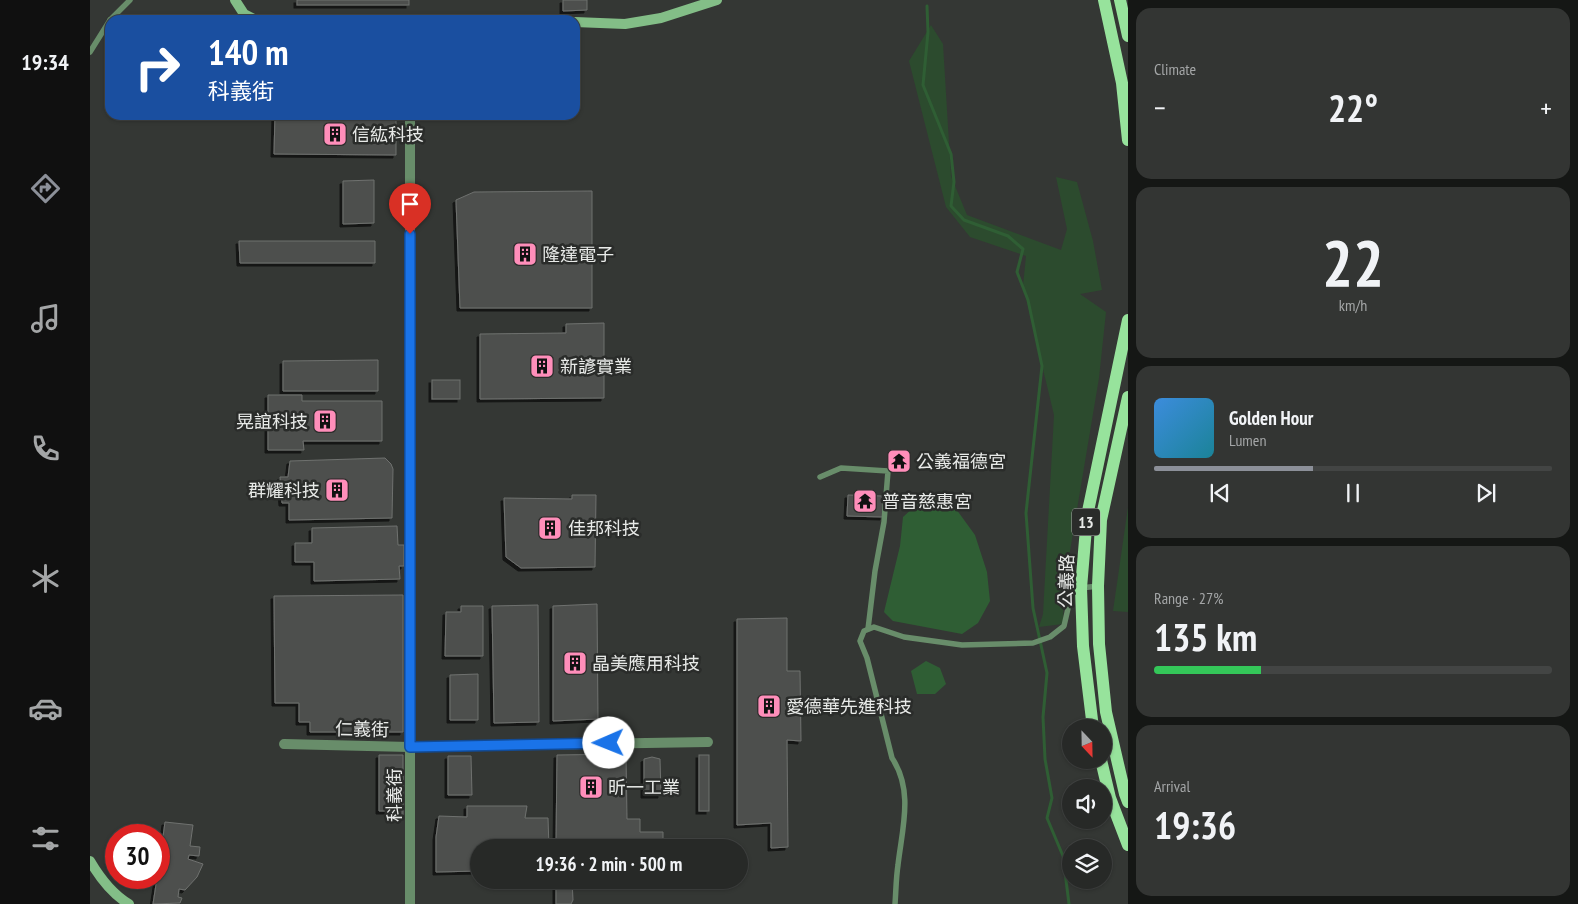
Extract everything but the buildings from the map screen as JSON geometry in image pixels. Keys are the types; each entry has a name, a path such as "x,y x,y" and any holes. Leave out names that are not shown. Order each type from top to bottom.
{"main road":[{"path":"1104,0 1122,83 1128,140"},
{"path":"1123,7 1128,36"},
{"name":"公義路","path":"1092,719 1083,646 1081,588 1087,516 1128,320"},
{"name":"公義路","path":"1128,397 1101,520 1098,586 1099,644 1106,712 1128,802"},
{"path":"1103,769 1110,798 1128,845"}],"street":[{"path":"235,0 246,15"},
{"path":"580,22 625,24 661,18 717,0"},
{"name":"科義街","path":"410,120 410,904"},
{"name":"仁義街","path":"284,744 410,747 708,742"},
{"path":"90,861 102,880 121,900 129,904"}],"lane":[{"path":"115,15 130,0"},
{"path":"1108,14 1123,7"},
{"path":"90,52 105,28"},
{"path":"820,477 841,468 888,471 884,522 875,571 868,629"},
{"path":"896,904 898,865 905,818 904,783 899,769 892,758 867,658 860,641 864,631 874,627 904,637 962,645 1032,643 1050,637 1064,626 1072,591 1098,586"}],"shaded area":[{"path":"931,25 943,44 951,176 967,215 1061,250 1067,229 1056,177 1077,182 1093,241 1102,290 1080,294 1106,312 1099,378 1064,587 1063,624 1039,627 1043,614 1054,415 1023,286 1026,256 970,237 946,207 909,61"},
{"path":"943,491 975,535 987,572 990,601 978,623 962,634 893,621 884,612 900,546 903,517 924,498"},
{"path":"1128,507 1128,612 1113,611"},
{"path":"926,661 940,668 946,684 935,694 917,694 911,671"}],"waterway":[{"path":"927,6 928,32 923,85 951,154 954,182 951,206 964,220 1008,236 1023,249 1017,272 1028,300 1042,366 1026,513 1033,608 1047,673 1043,717 1045,759 1052,798 1047,818 1063,856 1069,904"}],"place":[{"name":"信紘科技","path":"335,134"},
{"name":"隆達電子","path":"525,254"},
{"name":"新諺實業","path":"542,366"},
{"name":"晃誼科技","path":"325,421"},
{"name":"公義福德宮","path":"899,461"},
{"name":"群耀科技","path":"337,490"},
{"name":"普音慈惠宮","path":"865,501"},
{"name":"佳邦科技","path":"550,528"},
{"name":"晶美應用科技","path":"575,663"},
{"name":"愛德華先進科技","path":"769,706"},
{"name":"昕一工業","path":"591,787"}],"route":[{"path":"410,234 410,747 609,743"}]}
